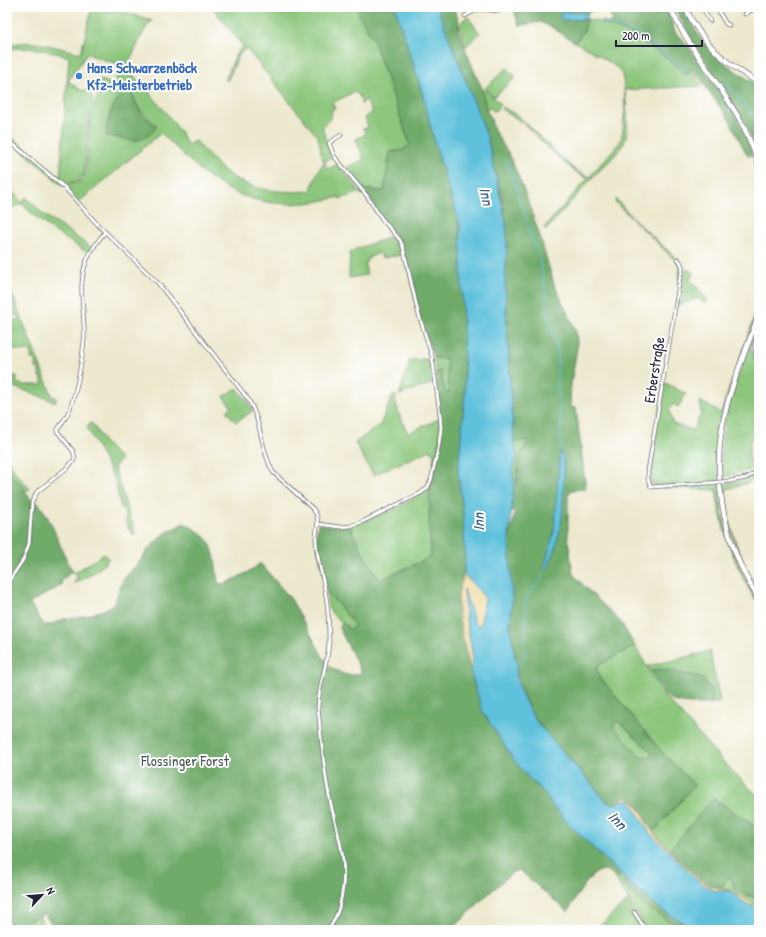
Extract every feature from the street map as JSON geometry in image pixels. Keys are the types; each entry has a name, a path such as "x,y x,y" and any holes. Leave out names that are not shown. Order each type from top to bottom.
{"main road":[{"path":"670,7 686,38 734,109 747,135 759,166"},
{"path":"686,8 698,30 711,47 734,68 759,83"},
{"path":"759,313 727,404 721,430 719,462 721,497 730,537 744,573 759,599"}],"street":[{"path":"465,16 478,9 499,10 506,7"},
{"path":"686,8 692,7"},
{"path":"702,7 710,20"},
{"path":"716,7 726,24 729,25"},
{"path":"745,14 751,8 757,7"},
{"path":"318,524 340,527 358,523 392,508 425,490 430,483 434,471 441,427 432,356 418,312 403,247 400,240 382,219 367,196 332,154 329,143 341,135"},
{"path":"7,139 55,179 105,232 158,282 248,399 255,412 263,448 269,466 277,477 313,509 317,516 318,524 316,542 325,591 329,641 318,695 318,708 328,790 341,842 344,865 344,884 340,902 336,916 328,930"},
{"path":"7,584 23,560 29,544 33,498 37,492 68,467 75,457 74,450 57,433 57,431 70,406 83,349 84,329 82,282 85,264 92,250 105,232"},
{"name":"Erberstraße","path":"678,259 682,263 683,269 680,278 648,471 648,479 651,486 708,483 746,478 759,471"},
{"path":"759,329 754,347 759,360"},
{"path":"634,912 646,930"}],"green space":[{"path":"92,7 109,7 152,21 144,31 133,55 125,66 167,113 188,145 195,140 225,171 248,185 268,190 289,192 310,191 317,173 324,162 317,136 246,48 239,55 228,80 225,80 236,54 243,46 212,7 355,7 374,41 410,145 403,150 390,152 384,191 362,189 346,168 364,159 356,139 366,134 363,129 368,127 365,117 372,113 366,99 361,105 360,97 354,92 332,103 335,108 332,110 330,119 323,126 323,130 332,157 325,162 327,169 338,164 358,188 356,189 358,189 363,195 358,193 341,199 339,198 340,197 323,201 290,204 259,201 228,189 213,180 193,164 161,133 79,202 67,188 81,180 86,172 90,124 101,80 109,83 108,86 113,88 120,65 87,54 68,81 82,91 88,89 92,97 93,104 88,125 84,174 79,179 63,186 7,138 7,133 60,177 69,57 30,48 7,50 7,46 34,43 81,53","holes":["123,90 133,95 139,108 149,118 121,138 107,136 107,125 110,114"]},
{"name":"Flossinger Forst","path":"355,7 395,7 419,81 436,147 460,225 465,394 458,470 463,513 465,558 464,574 458,595 461,626 471,673 483,712 513,759 528,777 544,792 552,805 569,824 621,876 618,879 610,872 605,870 594,874 584,886 568,912 519,870 513,872 485,897 452,930 58,930 43,914 7,930 7,469 14,479 23,487 31,501 33,498 46,515 64,555 75,574 70,573 61,582 62,585 30,603 43,625 52,624 64,619 89,615 113,605 122,582 144,556 147,550 164,534 184,523 201,533 211,545 215,557 218,583 225,584 252,570 260,563 291,599 326,660 327,665 343,674 351,675 362,673 339,628 342,623 346,625 349,630 355,626 338,604 327,593 316,542 318,524 350,526 364,555 380,580 431,557 429,527 430,486 441,431 436,373 441,371 443,384 446,392 449,393 446,358 434,358 419,317 409,268 400,243 360,189 384,191 390,152 403,150 410,145 374,41"},
{"path":"437,7 453,7 459,21 458,30 482,88 486,110 490,116 494,130 510,156 522,185 538,230 554,284 575,329 577,348 571,385 570,407 576,408 586,489 572,490 568,495 568,539 573,574 620,621 635,646 598,665 597,670 599,676 663,753 695,785 653,832 644,818 644,815 632,800 627,797 614,804 608,802 602,796 540,725 522,694 518,676 518,661 515,658 510,627 512,600 509,538 515,513 511,509 513,486 517,483 518,458 527,444 525,440 514,442 505,284 507,242 506,223 487,136","holes":["619,722 650,751 652,754 650,756 644,758 640,757 614,727 614,724"]},
{"path":"507,7 635,7 660,14 658,7 666,7 675,32 688,46 734,113 746,137 752,155 747,155 729,119 693,69 685,74 668,58 635,36 601,23 602,21 609,23 612,21 613,18 610,17 611,13 593,8 588,14 585,13 563,20 587,20 584,31 575,42 540,22 519,26 514,9"},
{"path":"674,7 684,7 691,22 705,44 730,67 759,86 759,154 743,119 696,47"},
{"path":"467,16 480,33 466,47 459,26"},
{"path":"588,19 615,26 628,32 680,68 685,74 691,70 702,86 625,90 627,110 626,138 614,156 594,176 591,175 620,142 622,136 624,84 620,71 616,67 575,42 579,38"},
{"path":"507,68 516,77 494,97 485,88"},
{"path":"128,88 140,111 156,125 156,128 143,139 132,141 106,136 108,122 113,107 123,90"},
{"path":"482,88 501,104 494,112 491,108 486,110"},
{"path":"503,107 518,116 576,171 593,177 546,230 544,228 588,178 573,170 564,163 524,124 501,109"},
{"path":"7,184 22,203 26,197 43,214 92,248 89,253 54,231 22,204 7,209 10,193 7,192"},
{"path":"616,199 635,220 679,261 682,266 678,287 678,263 615,202"},
{"path":"393,236 403,255 382,258 379,253 370,257 365,264 367,275 349,278 350,252"},
{"path":"686,270 690,270 694,275 689,278 708,300 704,304 699,298 677,306 682,273"},
{"path":"7,281 52,396 57,398 55,402 7,385 7,376 17,376 17,383 23,385 42,385 42,377 39,377 39,368 35,368 35,359 31,359 31,351 7,350 7,320 18,320 18,316 14,315 15,307 11,306 11,298 8,298"},
{"path":"759,303 755,321 733,378"},
{"path":"759,320 759,327 751,349 754,358 759,364 759,425 754,432 759,440 750,439 749,457 754,469 724,477 724,480 721,480 721,456 724,424 737,380"},
{"path":"434,358 446,358 450,393 446,392 441,371 436,373"},
{"path":"431,359 434,383 399,395 410,360"},
{"path":"664,382 686,394 678,407 673,404 669,409 673,424 693,430 701,414 700,401 721,413 729,390 718,441 720,497 725,524 733,551 759,602 759,606 743,579 731,550 722,521 716,490 651,487 678,484 652,484 649,480 649,471"},
{"path":"237,388 247,400 253,411 236,422 227,412 231,406 223,397"},
{"path":"393,395 397,396 395,400 399,414 408,433 441,418 441,431 435,462 433,462 434,456 431,450 373,475 355,443 380,425"},
{"path":"91,422 104,442 121,460 114,467 135,533 133,535 127,526 115,481 87,428"},
{"path":"525,440 527,444 518,458 517,483 513,486 513,468 517,454 514,442"},
{"path":"7,458 16,473 30,489 25,491 10,474 7,465"},
{"path":"759,473 759,476 748,483 727,489 724,497 740,555 748,573 757,587 759,595 744,567 734,541 721,484 742,481"},
{"path":"430,486 429,527 431,557 380,580 364,555 350,526 380,515 405,503 425,491"},
{"path":"104,554 108,558 103,566 74,584 77,577 76,572"},
{"path":"327,593 338,604 355,626 349,630 331,612 328,606"},
{"path":"635,646 662,693 731,770 759,797 759,829 713,798 670,850 653,832 695,785 663,753 599,676 597,670 598,665"},
{"path":"710,651 720,702 709,704 712,701 710,689 700,678 664,670 651,671 648,666"},
{"path":"659,669 700,678 710,689 712,701 706,704 685,704 672,700 663,692 651,671"},
{"path":"616,722 623,725 652,754 644,758 640,757 614,727"},
{"path":"713,798 759,829 759,899 736,890 731,877 728,877 721,888 706,883 692,874 670,850"},
{"path":"613,875 618,879 621,876 626,880 623,884 637,898 682,930 647,930"},
{"path":"728,877 731,877 733,885 746,895 759,899 759,907 733,892 721,888"},
{"path":"626,880 663,911 696,930 682,930 646,907 622,883"},
{"path":"627,901 644,930 595,930"},
{"path":"40,915 43,930 9,930"}],"sand":[{"path":"464,574 485,598 480,628 474,621 464,591 466,618 472,653 471,673 460,625 458,605 458,593"},
{"path":"627,797 632,800 644,815 651,830 680,862 699,879 711,886 728,890 743,897 759,909 745,903 729,891 715,891 702,884 649,832 631,804 622,800 614,804"}],"water":[{"name":"Inn","path":"395,7 437,7 487,136 506,223 506,308 514,442 517,454 513,468 514,482 509,538 512,600 510,627 515,658 518,661 516,676 518,685 530,712 539,725 607,802 614,804 621,801 630,800 649,832 702,884 715,891 729,891 745,903 759,909 759,930 696,930 663,911 626,880 569,824 552,805 544,792 528,777 513,759 483,712 471,673 472,653 466,618 464,589 474,621 480,627 485,598 464,574 465,558 463,513 458,470 465,394 460,225 436,147 419,81"},
{"path":"562,12 588,14 586,19 563,20 560,19"},
{"path":"560,450 563,456 564,481 562,518 556,547 547,569 544,568 554,532"}],"waterway":[{"path":"446,27 450,22"},
{"path":"601,22 619,27 641,36 684,70 689,70"},
{"path":"456,55 459,53 460,48"},
{"path":"464,74 468,70"},
{"path":"725,81 759,123"},
{"path":"505,159 519,193 520,202 524,210 531,238 538,254 545,286 548,320 556,341 558,352 557,379 561,425 561,451"},
{"path":"518,661 523,661 525,658 524,643 526,625 526,597 541,580 546,567"}],"place":[{"name":"Hans Schwarzenböck Kfz-Meisterbetrieb","path":"79,76"}]}
